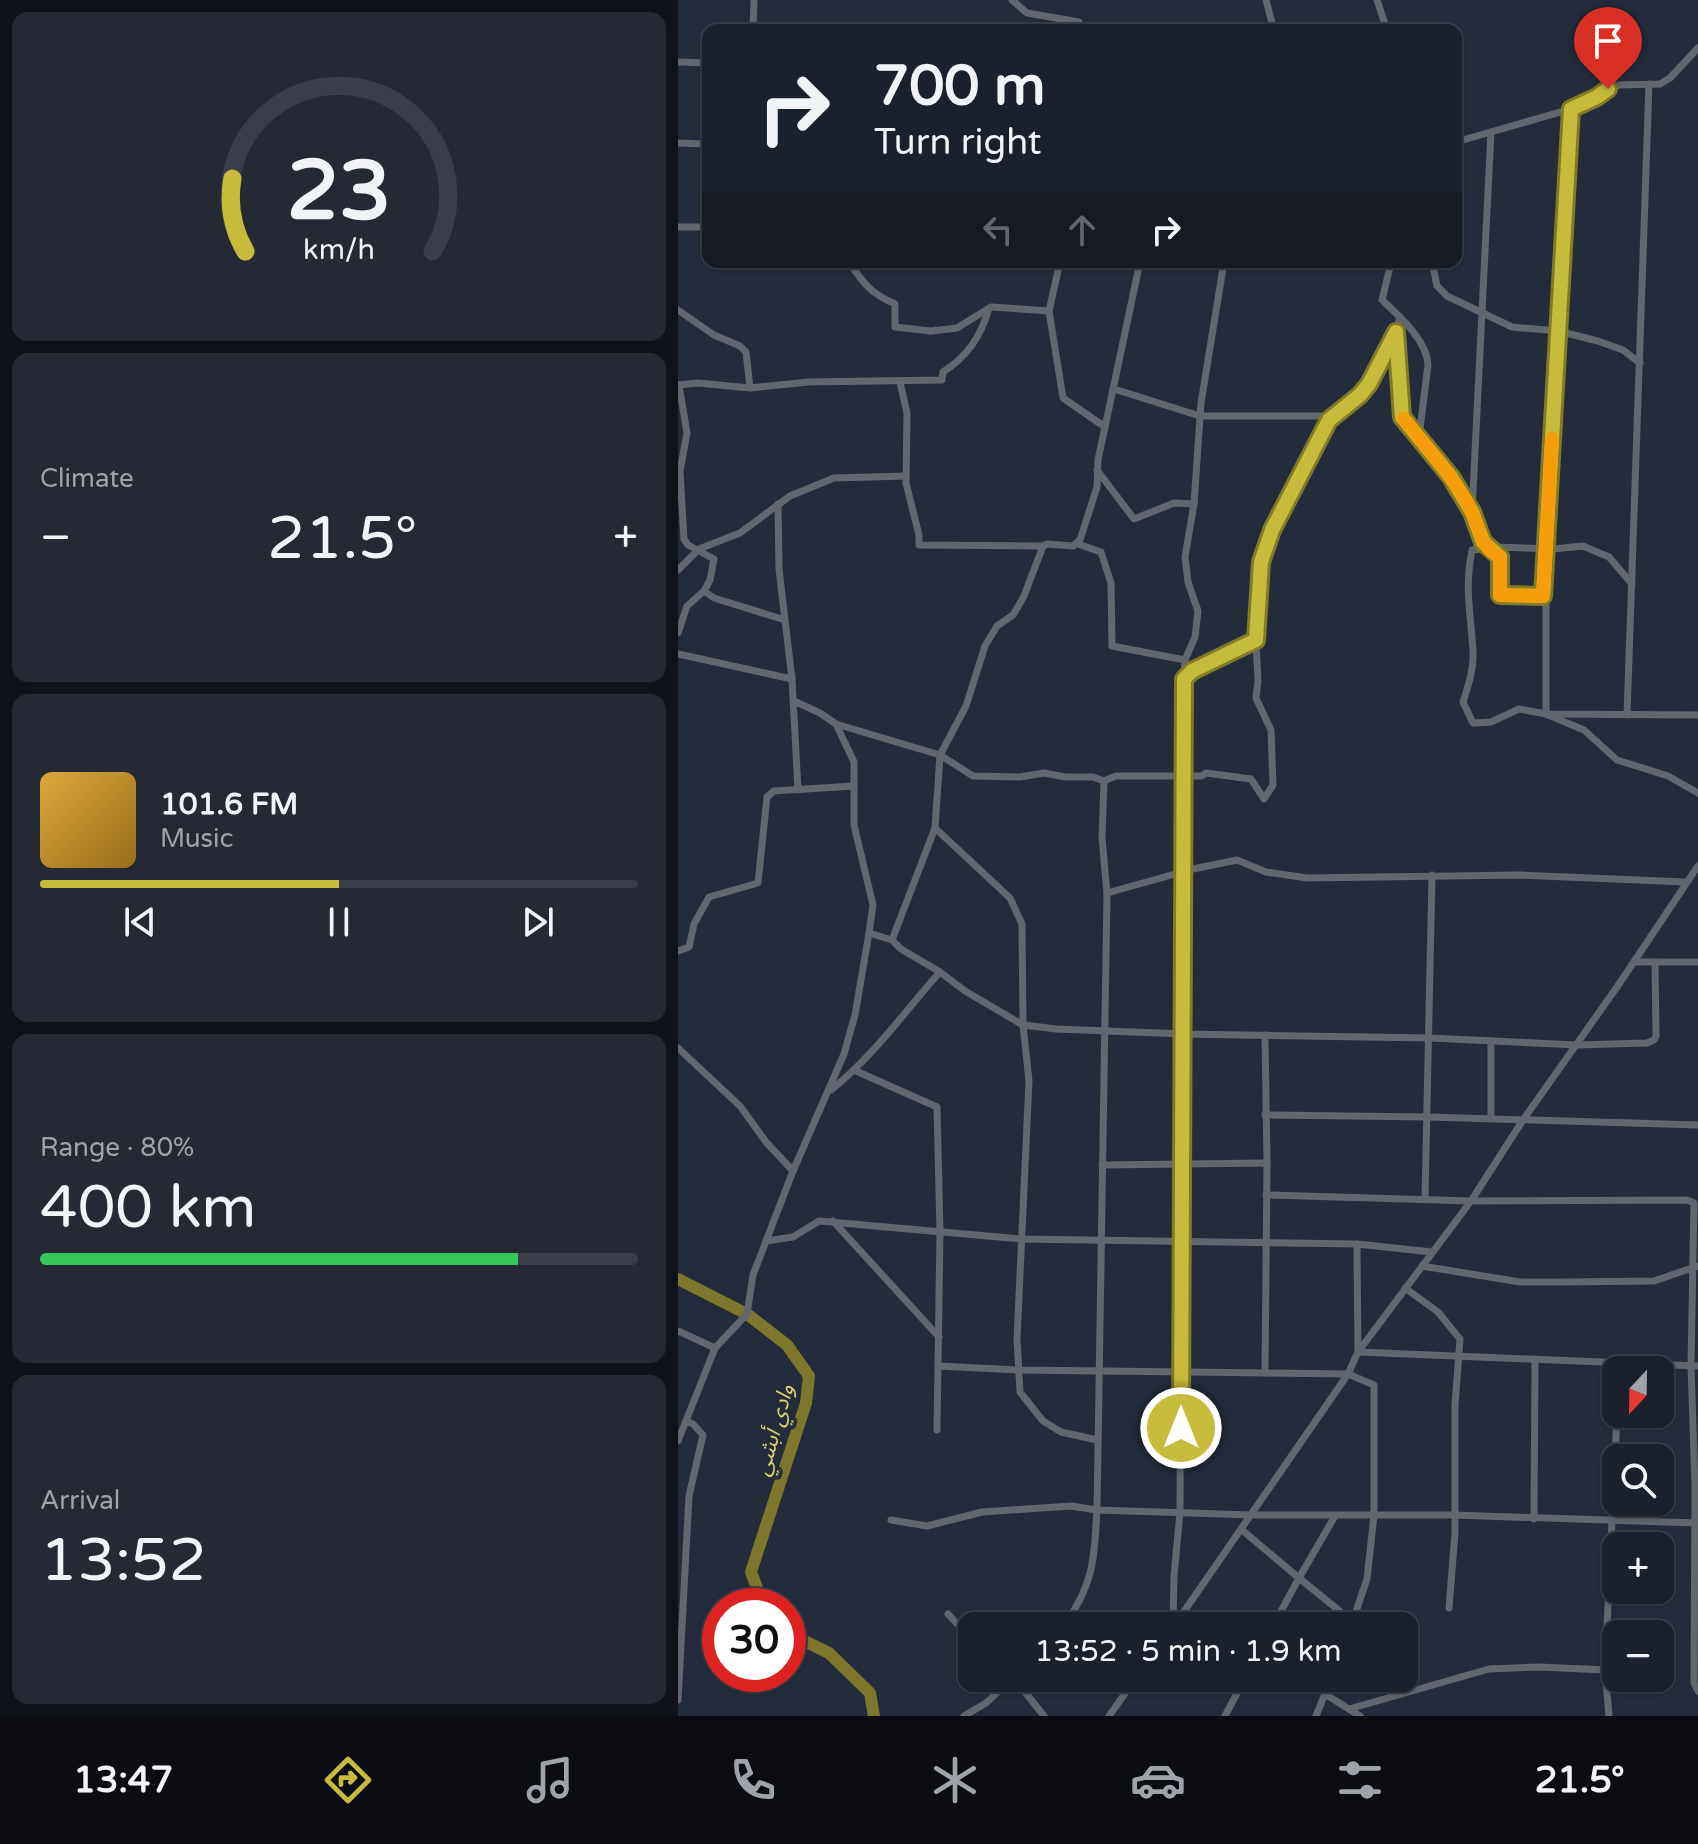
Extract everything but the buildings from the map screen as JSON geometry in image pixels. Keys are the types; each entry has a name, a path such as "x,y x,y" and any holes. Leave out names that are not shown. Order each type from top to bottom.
{"street":[{"path":"753,24 754,0"},
{"path":"1012,0 1027,13 1079,24"},
{"path":"1266,0 1272,24"},
{"path":"1377,0 1385,24"},
{"path":"1462,140 1571,109 1619,85 1660,84 1670,78 1698,48"},
{"path":"678,62 702,63"},
{"path":"1627,715 1649,84"},
{"path":"1546,714 1546,605 1543,596 1571,109"},
{"path":"1472,512 1491,132"},
{"path":"678,143 702,144"},
{"path":"678,227 702,227"},
{"path":"853,268 876,296 895,304 895,327 931,331 957,328 989,308 998,306 1049,311"},
{"path":"1059,268 1049,311 1063,398 1105,427"},
{"path":"1078,544 1097,487 1105,427 1139,268"},
{"path":"1174,1612 1180,1512 1182,873 1186,775 1184,679 1185,660 1195,637 1198,611 1188,582 1185,557 1194,504 1200,416 1223,268"},
{"path":"1390,268 1382,300 1400,317 1428,358 1419,437"},
{"path":"1433,268 1437,286 1447,296 1512,327 1558,331 1623,350 1640,363"},
{"path":"678,633 687,606 704,591 710,580 714,559 688,545 684,539 680,471 687,433 678,385 698,383 750,388 808,382 942,380 943,372 957,363 980,336 989,308"},
{"path":"678,310 746,352 750,388"},
{"path":"794,701 836,724 940,755 973,776 1020,777 1044,773 1093,777 1104,781 1116,776 1231,775 1251,779 1264,799 1273,785 1271,730 1256,698 1256,640 1264,548 1332,416 1360,395 1369,384 1396,332 1400,317"},
{"path":"1396,332 1400,412 1451,477 1472,512 1483,542 1500,557 1500,595 1543,596"},
{"path":"900,382 907,413 906,476 919,545 1078,544 1101,552 1111,583 1112,646 1185,660"},
{"path":"1114,389 1200,416 1332,416"},
{"path":"1097,470 1134,519 1174,503 1194,504"},
{"path":"678,570 699,549 740,533 790,496 834,478 906,476"},
{"path":"778,504 779,569 794,701 792,716 798,790"},
{"path":"892,940 935,828 940,755 966,706 985,646 997,626 1013,615 1024,596 1043,546"},
{"path":"1494,547 1546,549 1583,546 1609,557 1632,584"},
{"path":"1481,549 1472,550 1466,577 1473,654 1471,678 1463,702 1473,723 1491,722 1519,709 1546,714 1698,715"},
{"path":"704,591 714,598 785,620"},
{"path":"1184,679 1192,671 1256,640"},
{"path":"678,654 792,679"},
{"path":"1546,714 1584,730 1617,760 1668,776 1698,793"},
{"path":"678,1441 715,1348 747,1314 753,1275 793,1171 828,1093 855,1015 873,905 854,825 854,762 836,724"},
{"path":"1072,1612 1089,1582 1097,1510 1107,893 1102,838 1104,781"},
{"path":"678,951 689,947 694,924 709,897 758,883 767,797 774,791 854,786"},
{"path":"935,828 1010,898 1022,924 1023,1025 1029,1081 1020,1239 1020,1392 1043,1421 1061,1432 1097,1440"},
{"path":"1107,893 1237,860 1266,872 1307,878 1520,875 1685,882"},
{"path":"1184,1612 1348,1374 1358,1352 1471,1201 1698,866"},
{"path":"1425,1198 1432,875"},
{"path":"869,933 892,940 965,991 1023,1025 1183,1034 1430,1038 1576,1045 1647,1043 1656,1036 1655,962"},
{"path":"1635,962 1698,962"},
{"path":"828,1093 856,1071 940,972"},
{"path":"1265,1035 1265,1373"},
{"path":"1491,1041 1491,1118"},
{"path":"678,1048 740,1106 766,1142 793,1171"},
{"path":"856,1071 937,1107 940,1232 937,1430"},
{"path":"1265,1115 1698,1125"},
{"path":"1102,1165 1267,1163"},
{"path":"1266,1195 1471,1201 1687,1200 1694,1203 1694,1683 1698,1691"},
{"path":"766,1241 793,1237 819,1221 833,1221 1020,1239 1357,1244 1432,1252"},
{"path":"833,1221 939,1337"},
{"path":"1357,1244 1358,1352"},
{"path":"1422,1266 1520,1282 1654,1281 1695,1268"},
{"path":"1405,1288 1424,1300 1460,1339 1449,1608"},
{"path":"678,1331 715,1348"},
{"path":"1358,1352 1602,1365"},
{"path":"1534,1519 1535,1361"},
{"path":"939,1366 1018,1370 1348,1374 1369,1382 1375,1389 1374,1515 1367,1579 1356,1612"},
{"path":"1674,1366 1695,1366"},
{"path":"678,1700 684,1635 684,1568 689,1496 703,1435 686,1421"},
{"path":"1608,1620 1617,1428"},
{"path":"891,1520 927,1526 982,1512 1071,1506 1097,1510 1252,1515 1454,1515 1696,1523"},
{"path":"1281,1612 1335,1516"},
{"path":"1242,1530 1338,1612"},
{"path":"948,1614 958,1625"},
{"path":"1349,1709 1489,1669 1602,1670"},
{"path":"964,1716 997,1692"},
{"path":"1025,1692 1044,1716"},
{"path":"1109,1716 1126,1692"},
{"path":"1225,1716 1238,1692"},
{"path":"1607,1692 1609,1716"},
{"path":"1316,1716 1325,1694 1360,1716"}],"waterway":[{"name":"وادي أبشي","path":"678,1279 747,1314 787,1345 809,1376 806,1403 751,1572 757,1588"},
{"name":"وادي أبشي","path":"806,1642 829,1653 870,1693 874,1716"}],"slow traffic":[{"path":"1404,419 1451,477 1472,512 1483,542 1500,557 1500,595 1543,596 1552,439"}],"route":[{"path":"1181,1428 1184,679 1192,671 1256,640 1261,562 1272,530 1329,420 1369,384 1396,332 1402,417 1451,477 1472,512 1483,542 1500,557 1500,595 1543,596 1571,109 1608,89"}]}
